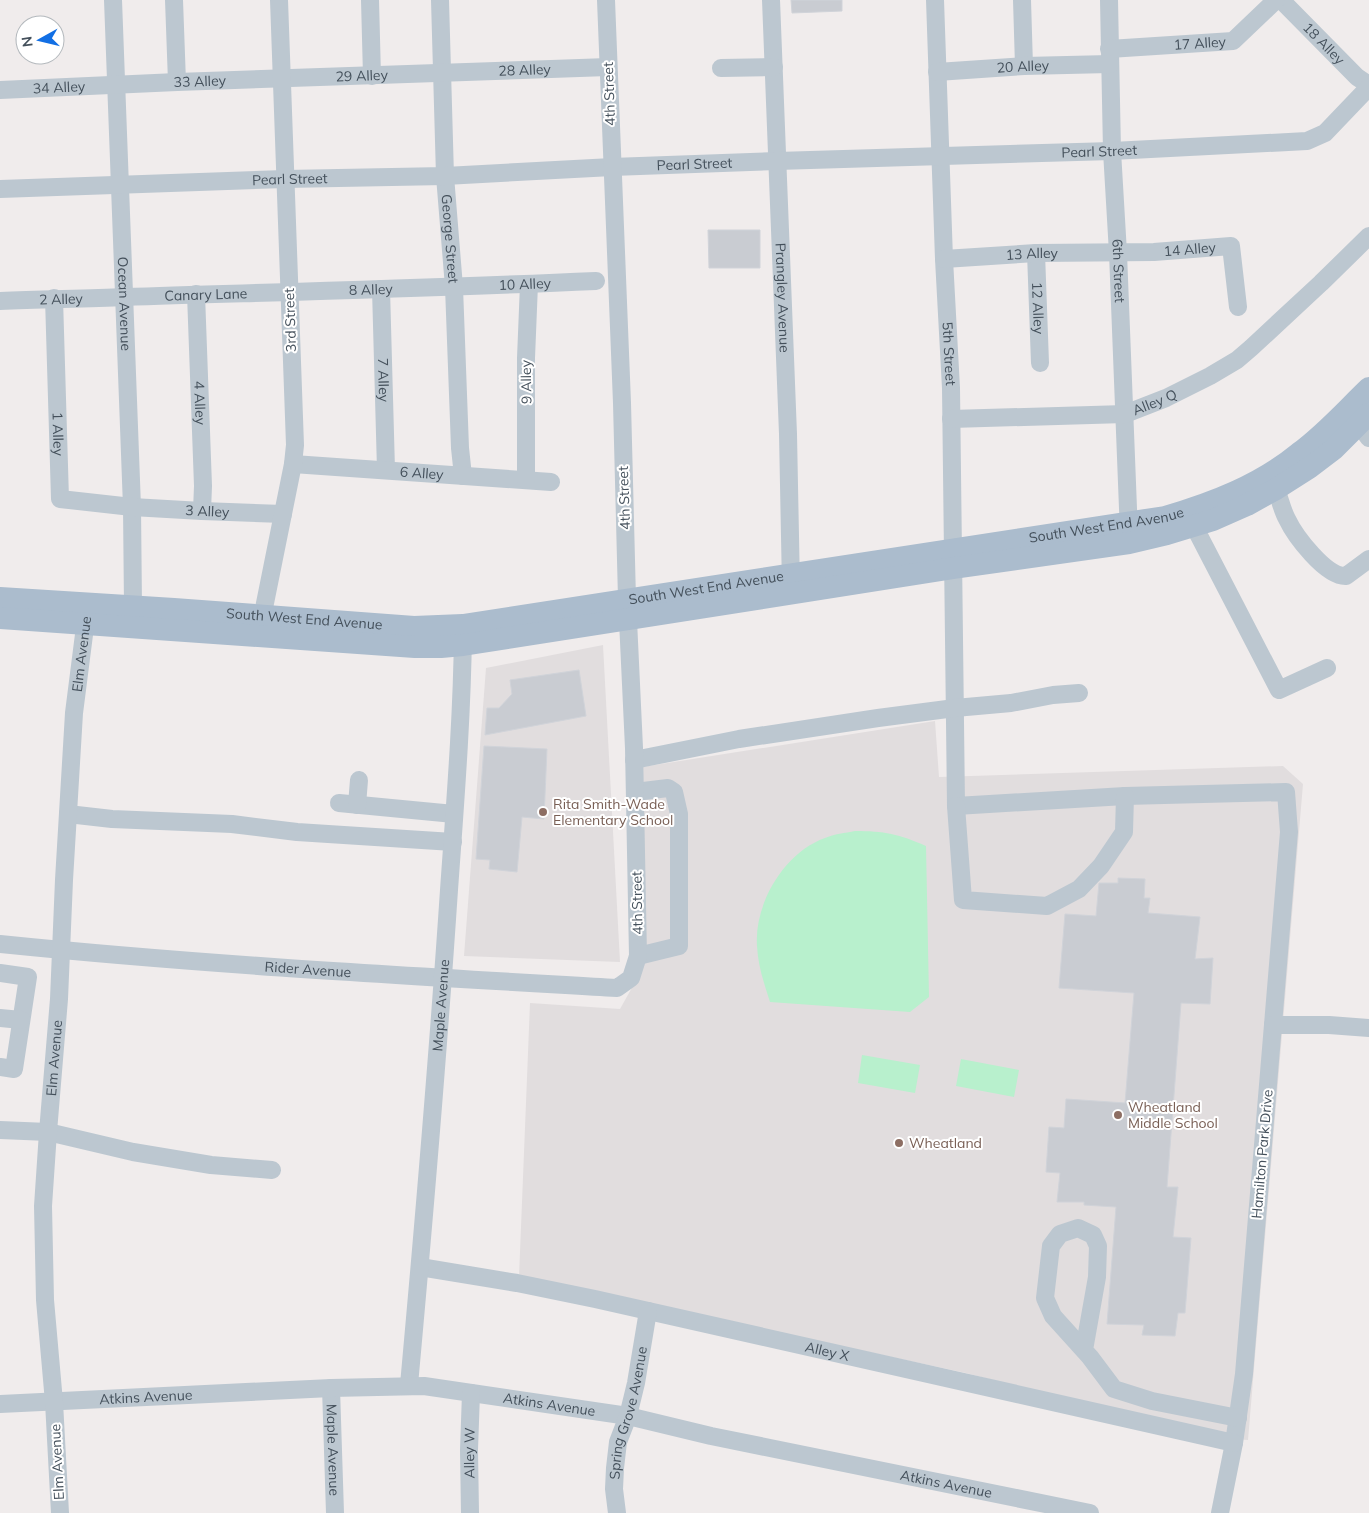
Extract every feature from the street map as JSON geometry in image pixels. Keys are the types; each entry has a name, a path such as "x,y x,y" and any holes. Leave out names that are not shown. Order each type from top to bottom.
{"main road":[{"name":"South West End Avenue","path":"0,618 87,614 133,606 260,626 415,647 441,647 463,635 628,609 1128,533 1167,534 1213,520 1247,505 1309,468 1334,449 1361,421 1369,388"},
{"name":"South West End Avenue","path":"1128,533 1165,517 1202,506 1238,491 1272,472 1328,430 1361,421"},
{"name":"South West End Avenue","path":"0,598 87,614 260,626"}],"street":[{"name":"Ocean Avenue","path":"113,0 132,507 133,606"},
{"path":"174,0 177,82"},
{"name":"3rd Street","path":"260,626 295,446 279,0"},
{"path":"370,0 372,76"},
{"name":"George Street","path":"440,0 445,176 454,287 460,448 463,476"},
{"name":"4th Street","path":"606,0 634,760 638,956 631,978 617,988"},
{"name":"Prangley Avenue","path":"771,0 788,434 791,584"},
{"name":"5th Street","path":"935,0 939,155 952,388 956,806 963,900 1047,906 1079,889 1101,866 1124,832 1125,796"},
{"path":"1022,0 1024,66"},
{"name":"6th Street","path":"1109,0 1112,151 1125,414 1128,533"},
{"name":"17 Alley","path":"1110,56 1233,41 1276,0"},
{"name":"18 Alley","path":"1281,0 1357,77 1369,86"},
{"name":"20 Alley","path":"937,72 1024,66 1110,56"},
{"name":"28 Alley","path":"441,74 608,67"},
{"path":"720,68 774,68"},
{"name":"29 Alley","path":"282,80 441,74"},
{"name":"33 Alley","path":"116,86 177,82 282,80"},
{"name":"34 Alley","path":"0,90 116,86"},
{"name":"Pearl Street","path":"0,190 286,179 445,176 777,160 1112,151 1306,141 1315,139 1325,133 1369,86"},
{"name":"Alley Q","path":"952,419 1125,414 1166,398 1237,360 1252,348 1369,236"},
{"name":"14 Alley","path":"1118,253 1231,246 1238,307"},
{"name":"13 Alley","path":"944,259 1036,253 1118,253"},
{"name":"12 Alley","path":"1036,253 1040,363"},
{"name":"10 Alley","path":"454,287 596,281"},
{"name":"9 Alley","path":"526,480 526,358 529,284"},
{"name":"8 Alley","path":"289,292 454,287"},
{"name":"7 Alley","path":"381,289 386,470"},
{"name":"Canary Lane","path":"124,297 289,292"},
{"name":"4 Alley","path":"196,294 203,486 202,511"},
{"name":"2 Alley","path":"0,301 124,297"},
{"name":"1 Alley","path":"54,298 60,499 132,507"},
{"name":"6 Alley","path":"293,464 551,482"},
{"path":"1276,489 1285,516 1292,528 1315,557 1336,575 1346,576 1369,559"},
{"name":"3 Alley","path":"132,507 283,514"},
{"path":"1194,526 1279,690 1327,668"},
{"name":"Elm Avenue","path":"60,1513 54,1402 45,1300 43,1206 59,999 74,713 87,614"},
{"name":"Maple Avenue","path":"409,1385 444,978 463,635"},
{"path":"634,760 739,739 955,708 1011,703 1053,694 1079,692"},
{"path":"357,804 359,780"},
{"path":"635,792 668,788 674,792 679,814 679,946 638,956"},
{"name":"Hamilton Park Drive","path":"1125,796 1286,792 1289,832 1244,1374 1234,1443 1220,1513"},
{"path":"956,806 1125,796"},
{"path":"339,803 454,814"},
{"path":"68,814 112,819 232,824 297,832 453,842"},
{"name":"Rider Avenue","path":"0,944 136,958 617,988"},
{"path":"0,973 28,977 14,1069 0,1067"},
{"path":"0,1018 21,1020"},
{"path":"1273,1025 1329,1025 1369,1028"},
{"path":"0,1130 48,1132 143,1154 211,1165 272,1170"},
{"path":"1084,1350 1097,1277 1098,1246 1093,1235 1078,1228 1060,1234 1051,1246 1045,1298 1053,1316 1084,1350 1114,1389 1152,1401 1238,1418"},
{"name":"Alley X","path":"420,1266 517,1283 648,1311 944,1376 1234,1443"},
{"name":"Spring Grove Avenue","path":"617,1513 614,1489 618,1442 628,1416 636,1383 648,1311"},
{"name":"Atkins Avenue","path":"0,1404 330,1388 424,1386 628,1416 711,1436 1090,1513"},
{"name":"Maple Avenue","path":"330,1388 335,1513"},
{"name":"Alley W","path":"470,1513 468,1450 471,1393"}],"shaded area":[{"name":"Rita Smith-Wade Elementary School","path":"603,645 620,962 464,956 486,668"},
{"name":"Wheatland","path":"935,721 939,777 1283,766 1303,784 1248,1440 1215,1438 966,1373 519,1277 530,1003 620,1009 643,968 642,767"}],"green space":[{"path":"855,831 891,834 926,846 929,997 910,1012 770,1002 760,967 757,946 757,930 767,897 785,867 810,845 825,838"},
{"path":"862,1055 920,1065 915,1093 858,1083"},
{"path":"961,1059 1019,1070 1014,1097 956,1086"}],"building":[{"path":"791,0 842,0 842,11 792,13"},
{"path":"708,230 760,230 760,268 709,268"},
{"path":"579,670 586,716 485,735 487,708 499,708 512,694 510,680"},
{"path":"484,746 547,749 544,819 522,817 517,872 489,869 490,860 476,859"},
{"name":"Wheatland Middle School","path":"1118,878 1145,879 1144,898 1150,898 1148,913 1200,917 1195,959 1213,958 1210,1004 1181,1003 1167,1187 1178,1187 1173,1237 1191,1238 1185,1313 1178,1313 1175,1336 1142,1335 1144,1325 1107,1324 1116,1207 1084,1205 1084,1202 1057,1202 1060,1173 1046,1172 1049,1127 1064,1128 1066,1099 1125,1103 1134,993 1059,988 1065,914 1096,916 1099,883 1118,883"}],"place":[{"name":"Rita Smith-Wade Elementary School","path":"543,812"},
{"name":"Wheatland Middle School","path":"1118,1115"},
{"name":"Wheatland","path":"899,1143"}]}
